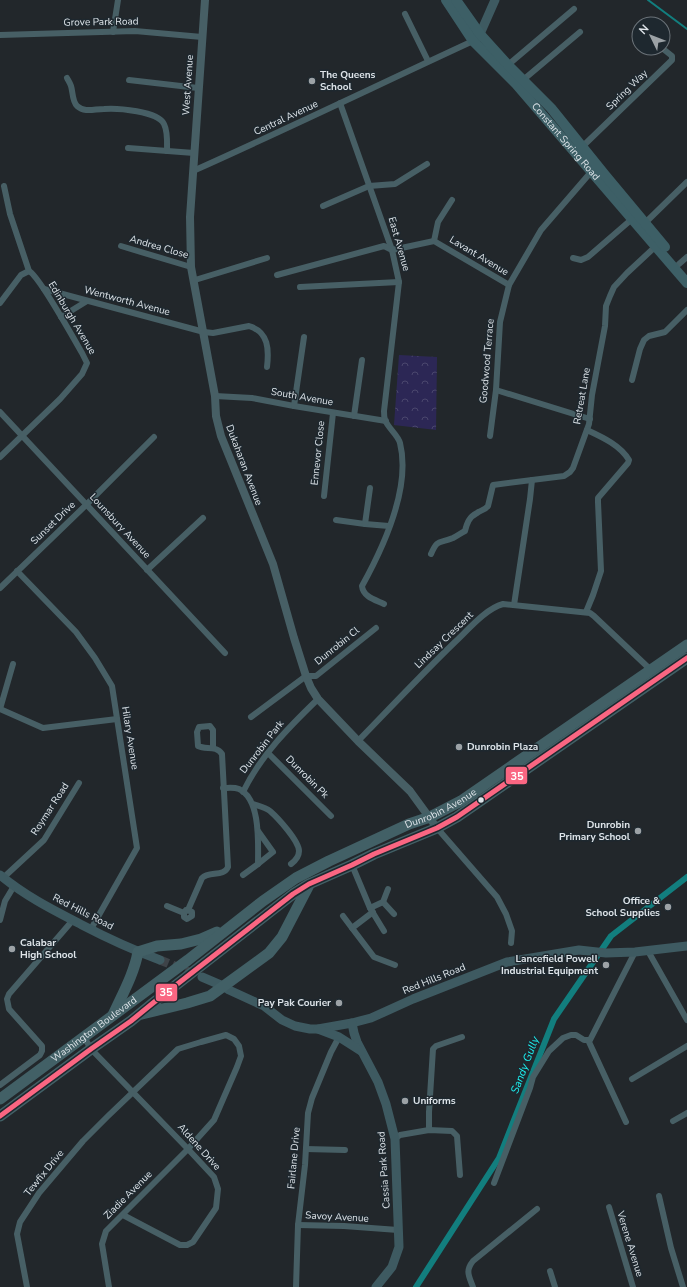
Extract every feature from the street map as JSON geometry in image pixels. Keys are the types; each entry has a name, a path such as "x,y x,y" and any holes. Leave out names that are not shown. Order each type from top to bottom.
{"highway":[{"name":"Dunrobin Avenue","path":"201,972 293,894 309,884 374,854 437,828 468,810 654,675 687,645"},
{"name":"Dunrobin Avenue","path":"188,960 263,901 296,878 329,861 409,824 430,817 461,801 654,675 687,658"},
{"path":"139,1014 172,1007 210,996 269,953 282,937 309,884"},
{"path":"113,1016 127,984 138,952 157,946 181,944 201,939 234,924"},
{"name":"Washington Boulevard","path":"0,1099 188,960"},
{"name":"Washington Boulevard","path":"0,1116 139,1014 201,972"}],"main road":[{"name":"Constant Spring Road","path":"446,0 687,284"},
{"name":"Constant Spring Road","path":"456,0 477,38 508,65 550,108 645,222 683,260 687,273"},
{"path":"477,38 495,0"},
{"name":"Red Hills Road","path":"2,877 28,896 73,920 138,952 160,960"},
{"name":"Red Hills Road","path":"201,972 229,990 264,1006 282,1020 295,1026 310,1029 336,1026 353,1028 413,999 507,962 580,950 606,953 635,952 687,946"},
{"path":"336,1026 339,1037"},
{"path":"339,1037 344,1037 353,1028"},
{"name":"Cassia Park Road","path":"353,1028 378,1082 386,1104 395,1139 399,1246 392,1267 376,1287"},
{"path":"318,1029 339,1037 363,1052"}],"street":[{"path":"113,32 118,0"},
{"name":"West Avenue","path":"193,171 205,0"},
{"path":"508,65 574,8"},
{"path":"405,14 428,61"},
{"name":"Grove Park Road","path":"0,35 136,31 202,37"},
{"path":"523,80 580,32"},
{"name":"Central Avenue","path":"193,171 308,119 428,61 455,50 477,38"},
{"name":"Spring Way","path":"582,147 672,60 671,55"},
{"path":"67,78 71,86 75,104 83,110 92,111 104,108 132,111 158,117 165,125 167,151"},
{"path":"129,80 198,88"},
{"name":"East Avenue","path":"340,103 392,250 399,282 384,411 386,421"},
{"path":"128,148 194,153"},
{"path":"323,206 369,186 395,184 427,164"},
{"name":"Dukaharan Avenue","path":"193,171 190,217 192,267 215,396 216,416 221,436 273,564 306,676 318,699 358,741"},
{"name":"Goodwood Terrace","path":"490,436 496,390 500,322 509,285 541,230 591,172"},
{"path":"645,222 687,182"},
{"name":"Edinburgh Avenue","path":"0,457 60,399 82,374 87,363 44,289 33,273 29,271 10,214 4,186"},
{"path":"434,241 438,222 452,200"},
{"path":"573,258 581,260 588,257 632,219"},
{"name":"Lavant Avenue","path":"277,275 384,246 392,250 434,241 509,285"},
{"name":"Andrea Close","path":"121,246 192,267"},
{"name":"Retreat Lane","path":"532,480 564,476 570,472 590,419 592,395 605,326 606,306 614,287 656,246"},
{"path":"194,280 267,258"},
{"path":"0,303 21,275 29,271"},
{"path":"300,287 399,282"},
{"name":"Wentworth Avenue","path":"44,289 204,332 213,333 249,326 253,327 267,343 267,368"},
{"path":"61,317 87,301"},
{"path":"632,380 644,340 649,336 665,332 687,310"},
{"path":"294,406 304,337"},
{"path":"354,416 362,360"},
{"path":"496,390 590,419"},
{"name":"South Avenue","path":"215,396 252,398 386,421"},
{"name":"Lounsbury Avenue","path":"0,412 225,654"},
{"name":"Ennevor Close","path":"324,496 333,413"},
{"path":"384,604 365,594 362,591 362,586 381,550 400,494 403,466 400,442 386,421"},
{"path":"587,430 603,437 617,447 629,460 598,498 601,571 586,612 594,616 654,675"},
{"name":"Sunset Drive","path":"0,588 154,437"},
{"path":"431,554 436,544 465,531 468,520 477,512 486,509 493,485 532,480 514,605"},
{"path":"364,524 370,488"},
{"path":"147,570 202,518"},
{"path":"336,520 389,526"},
{"name":"Hilary Avenue","path":"17,571 76,632 95,658 112,686 137,848 91,929"},
{"name":"Lindsay Crescent","path":"358,741 432,664 496,606 503,604 586,612"},
{"name":"Dunrobin Cl","path":"251,717 306,676 316,676 376,628"},
{"path":"13,664 0,709 43,728 117,719"},
{"name":"Dunrobin Park","path":"243,792 249,779 268,753 295,721 318,699"},
{"path":"358,741 410,791 437,828 498,897 512,931 511,943"},
{"path":"166,906 186,911 204,876 224,872 228,869 222,754 218,749 213,748"},
{"name":"Dunrobin Pk","path":"268,753 332,816"},
{"name":"Roymar Road","path":"2,877 44,840 79,783"},
{"path":"223,788 233,787 243,792 253,804 258,832 258,864"},
{"path":"253,804 261,806 269,811 295,841 299,852 296,860 291,864"},
{"path":"243,875 273,852 258,832"},
{"path":"352,865 372,910 384,931"},
{"path":"0,920 4,901 14,886"},
{"path":"352,928 383,902 388,889"},
{"path":"383,902 394,914"},
{"path":"343,916 374,958 396,965"},
{"path":"0,1086 40,1054 42,1050 42,1046 9,1008 7,999 9,994 73,920"},
{"path":"648,951 687,1020"},
{"path":"626,1122 590,1040 635,952"},
{"path":"494,1183 533,1077 549,1051 563,1038 571,1034 584,1040 590,1040"},
{"name":"Tewfix Drive","path":"27,1287 17,1234 20,1222 39,1193 83,1141 178,1050 226,1035 234,1039 239,1046 240,1056 237,1067 214,1120 188,1149"},
{"name":"Aldene Drive","path":"84,1037 91,1049 214,1177 218,1189 216,1208 192,1242 187,1245 180,1245 123,1215"},
{"name":"Fairlane Drive","path":"296,1287 298,1224 309,1105 331,1052 339,1037"},
{"path":"429,1130 428,1112 433,1049 436,1046 462,1037"},
{"path":"632,1079 687,1046"},
{"path":"673,1121 687,1113"},
{"path":"395,1139 400,1135 429,1130 452,1131 457,1136 460,1175"},
{"name":"Ziadie Avenue","path":"108,1287 102,1244 106,1231 188,1149"},
{"path":"306,1149 345,1150"},
{"path":"659,1196 671,1248 684,1287"},
{"name":"Verene Avenue","path":"609,1208 633,1287"},
{"path":"473,1287 468,1273 468,1267 473,1261 537,1209"},
{"name":"Savoy Avenue","path":"298,1224 338,1225 398,1230"},
{"path":"550,1271 555,1287"}],"green space":[{"path":"399,355 437,357 436,430 394,425"}],"waterway":[{"name":"Sandy Gully","path":"648,0 687,29"},
{"name":"Sandy Gully","path":"416,1287 499,1158 554,1019 611,936 687,877"}],"tunnel":[{"path":"160,960 196,975"}],"transit line":[{"name":"35","path":"0,1116 131,1021 293,894 309,884 374,854 437,828 457,817 687,658"}],"place":[{"name":"The Queens School","path":"312,81"},
{"name":"Dunrobin Plaza","path":"459,747"},
{"name":"Dunrobin Primary School","path":"638,831"},
{"name":"Office & School Supplies","path":"668,907"},
{"name":"Calabar High School","path":"12,949"},
{"name":"Lancefield Powell Industrial Equipment","path":"606,965"},
{"name":"Pay Pak Courier","path":"339,1003"},
{"name":"Uniforms","path":"405,1101"}]}
